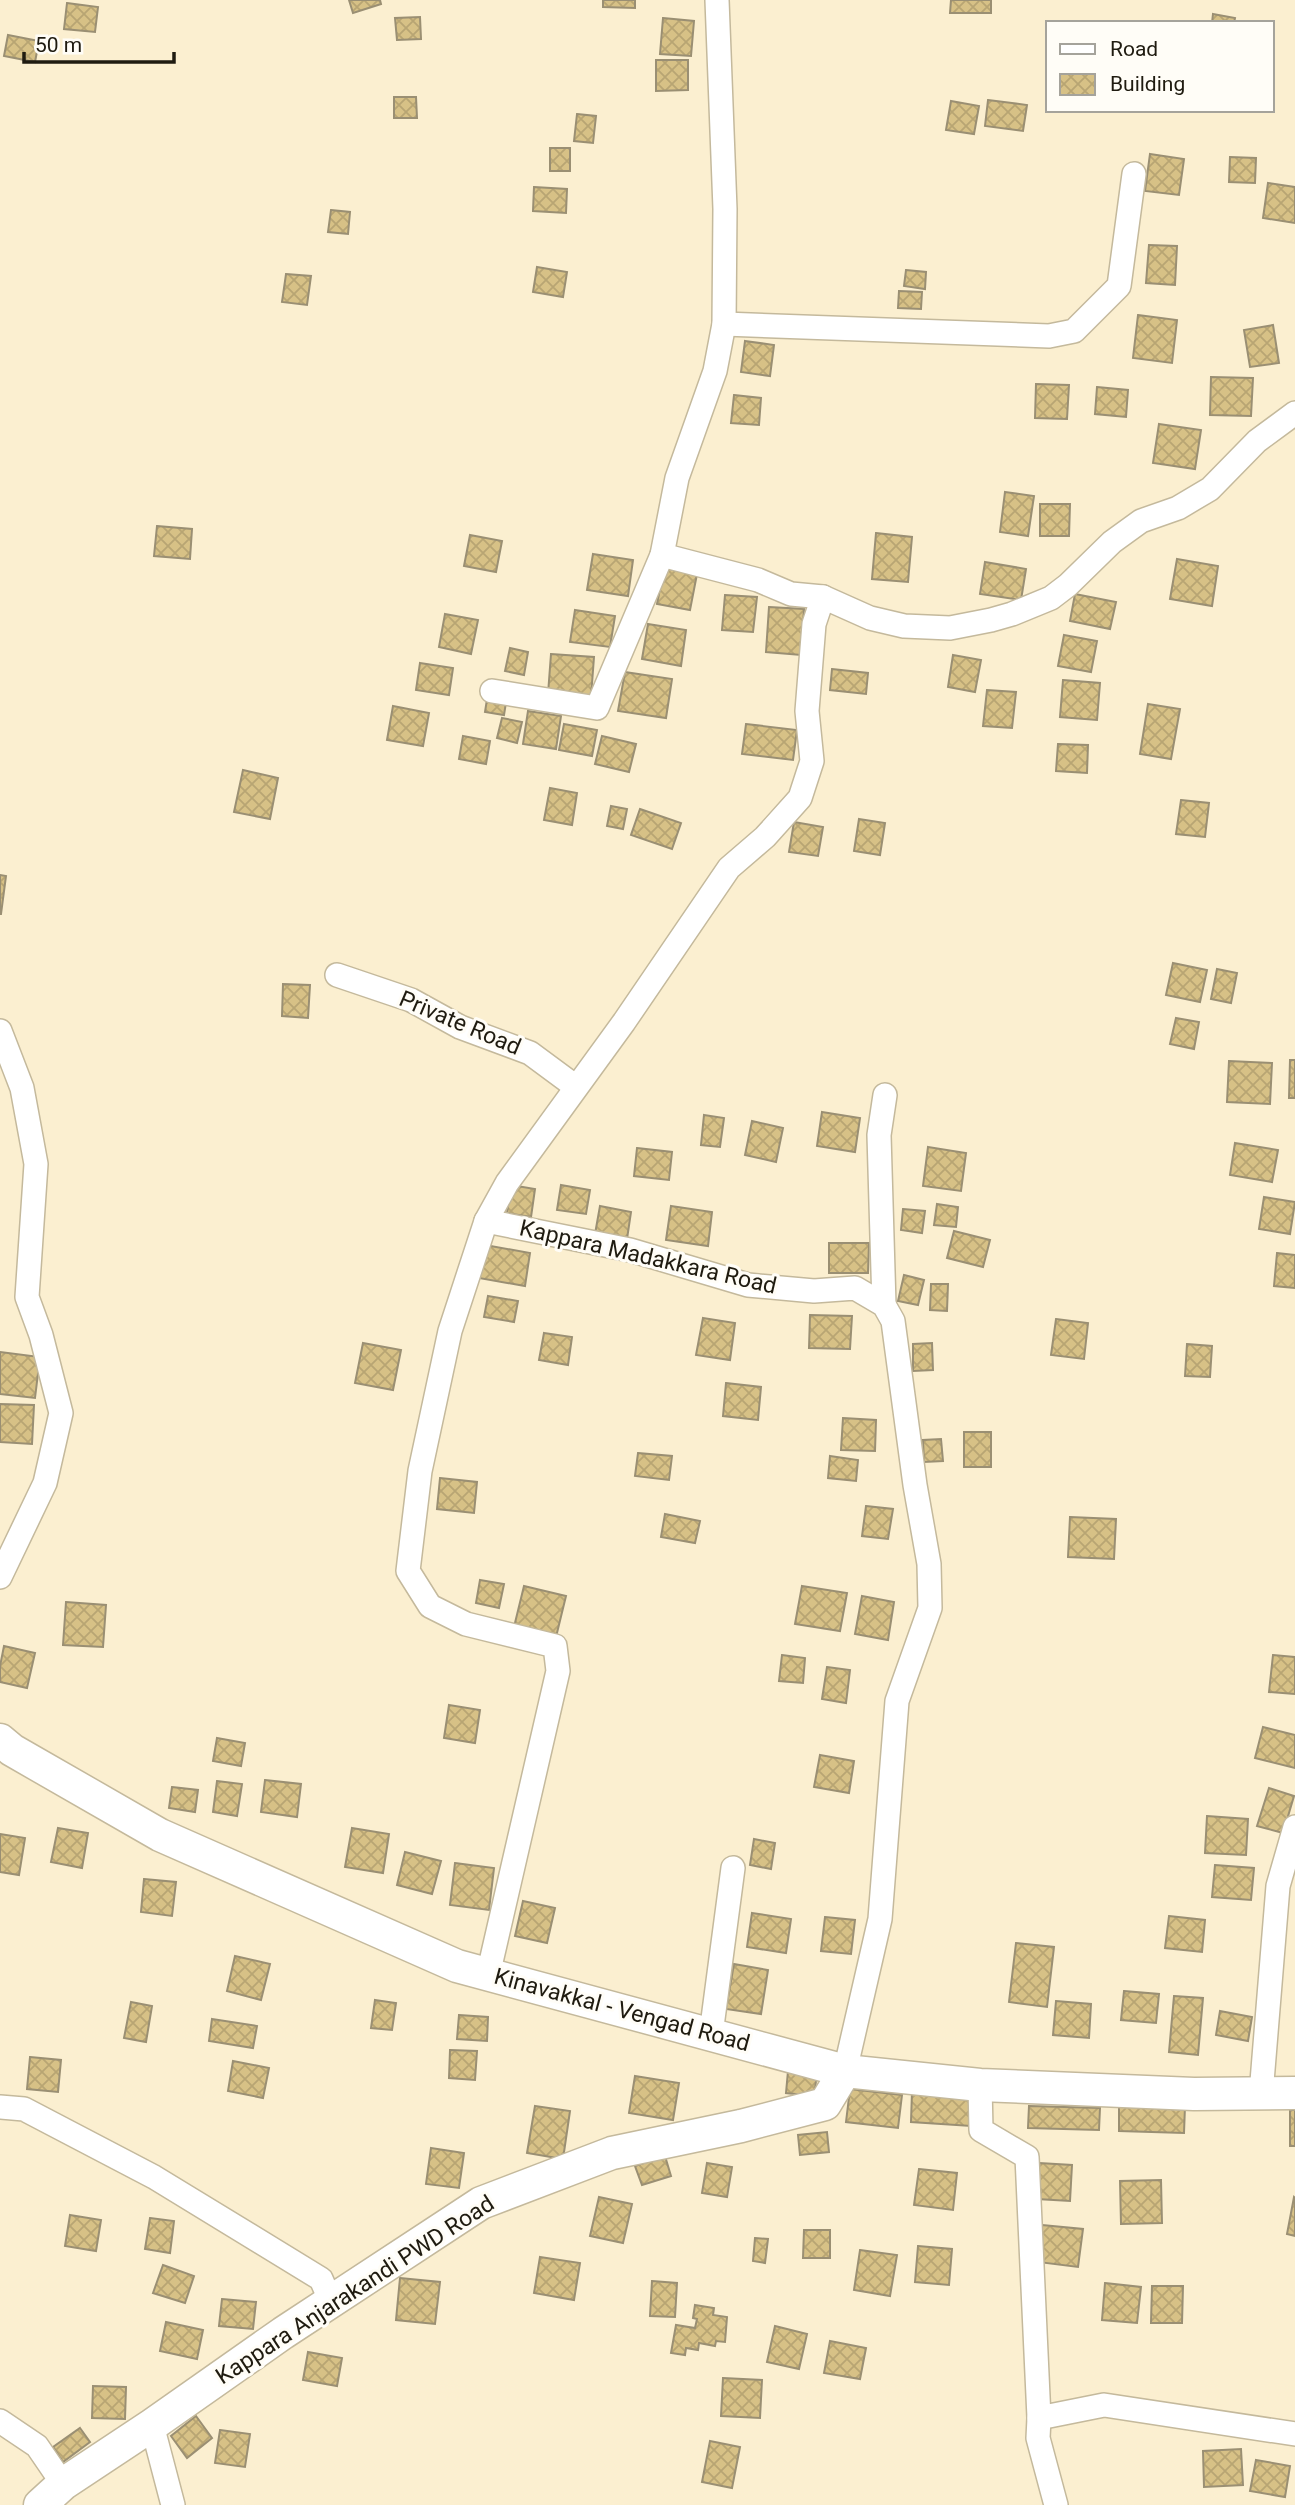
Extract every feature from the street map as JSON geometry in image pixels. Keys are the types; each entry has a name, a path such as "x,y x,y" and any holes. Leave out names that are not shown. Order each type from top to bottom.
{"main road":[{"name":"Kinavakkal - Vengad Road","path":"0,1740 12,1750 160,1835 457,1966 488,1975 845,2071 980,2085 1194,2094 1295,2093"},
{"name":"Kappara Anjarakandi PWD Road","path":"40,2505 64,2484 481,2203 612,2153 741,2126 825,2104 845,2071"}],"street":[{"path":"492,691 597,708 662,555 677,478 715,370 724,324 725,209 717,0"},
{"path":"724,324 1049,335 1074,331 1119,286 1134,174"},
{"path":"662,555 758,580 791,594 823,597 870,618 904,626 950,628 990,620 1026,609 1060,592 1112,542 1141,521 1178,508 1210,489 1257,441 1295,413"},
{"name":"Kappara Madakkara Road","path":"823,597 814,624 807,711 812,761 800,798 765,837 729,868 624,1022 507,1183 486,1221 630,1250 748,1285 814,1291 855,1288 884,1305"},
{"name":"Private Road","path":"337,975 411,1000 460,1027 530,1053 576,1087"},
{"path":"0,1031 22,1088 36,1164 27,1297 41,1335 61,1413 45,1483 0,1577"},
{"path":"845,2071 880,1919 897,1701 930,1608 929,1564 915,1485 893,1321 884,1305 879,1135 885,1095"},
{"path":"486,1221 450,1331 420,1471 408,1572 430,1606 466,1624 555,1646 558,1671 488,1975"},
{"path":"1261,2094 1278,1885 1295,1827"},
{"path":"711,2034 733,1868"},
{"path":"980,2085 981,2130 1027,2157 1038,2438 1056,2505"},
{"path":"0,2107 24,2109 154,2177 321,2279 331,2302"},
{"path":"1024,2129 1024,2154"},
{"path":"1039,2418 1104,2405 1295,2434"},
{"path":"0,2421 37,2446 64,2484"},
{"path":"152,2425 173,2505"}],"building":[{"path":"349,0 380,0 381,4 353,13"},
{"path":"603,0 635,0 635,8 603,7"},
{"path":"951,0 991,0 991,13 950,13"},
{"path":"67,3 98,7 95,32 64,29"},
{"path":"1213,14 1235,18 1234,21 1212,21"},
{"path":"420,17 421,39 397,40 395,18"},
{"path":"663,18 694,21 691,56 660,54"},
{"path":"8,35 39,41 35,62 4,56"},
{"path":"656,60 688,60 688,90 656,91"},
{"path":"394,97 416,97 417,118 394,118"},
{"path":"988,100 1027,105 1023,131 985,126"},
{"path":"951,101 979,106 974,134 946,130"},
{"path":"577,114 596,116 593,143 574,141"},
{"path":"550,148 570,148 570,171 550,171"},
{"path":"1150,154 1184,159 1179,195 1145,191"},
{"path":"1230,157 1256,158 1255,183 1229,182"},
{"path":"1268,183 1295,187 1295,223 1263,218"},
{"path":"534,187 567,189 566,213 533,211"},
{"path":"331,210 350,212 348,234 328,232"},
{"path":"1149,245 1177,246 1175,285 1146,283"},
{"path":"537,267 567,272 563,297 533,292"},
{"path":"906,270 926,272 925,289 904,286"},
{"path":"286,274 311,276 307,305 282,302"},
{"path":"899,291 922,292 921,309 898,308"},
{"path":"1138,315 1177,320 1172,363 1133,358"},
{"path":"1273,325 1279,363 1250,367 1244,330"},
{"path":"745,341 774,345 770,376 741,372"},
{"path":"1211,377 1253,378 1251,416 1210,415"},
{"path":"1036,384 1069,385 1067,419 1035,418"},
{"path":"1097,387 1128,390 1126,417 1095,414"},
{"path":"734,395 761,398 759,425 731,423"},
{"path":"1159,424 1201,430 1195,469 1153,463"},
{"path":"1005,492 1034,496 1028,536 1000,532"},
{"path":"1040,504 1070,504 1069,536 1040,536"},
{"path":"157,526 192,529 190,559 154,556"},
{"path":"876,533 912,537 908,582 872,579"},
{"path":"470,535 502,541 496,572 464,566"},
{"path":"593,554 633,560 628,596 587,590"},
{"path":"1177,559 1218,566 1212,606 1170,599"},
{"path":"985,562 1026,569 1021,600 980,594"},
{"path":"664,568 697,574 690,610 657,604"},
{"path":"1075,594 1116,602 1110,629 1070,621"},
{"path":"725,595 757,597 753,632 722,630"},
{"path":"769,607 804,609 801,655 766,652"},
{"path":"575,610 615,616 610,647 570,642"},
{"path":"445,614 478,620 471,654 439,647"},
{"path":"648,624 686,630 681,666 642,659"},
{"path":"1064,635 1097,641 1091,672 1058,666"},
{"path":"510,648 528,652 524,675 505,671"},
{"path":"551,654 594,657 591,697 548,694"},
{"path":"953,655 981,660 975,692 948,687"},
{"path":"420,663 453,668 449,695 416,690"},
{"path":"832,669 868,673 866,694 830,690"},
{"path":"625,672 672,679 666,718 618,711"},
{"path":"1063,680 1100,683 1097,720 1060,717"},
{"path":"987,690 1016,692 1012,728 983,726"},
{"path":"488,693 507,696 504,715 485,712"},
{"path":"1148,704 1180,709 1171,759 1140,754"},
{"path":"393,706 429,713 423,746 387,740"},
{"path":"528,711 561,716 556,749 523,744"},
{"path":"502,718 522,722 517,743 497,738"},
{"path":"564,724 597,730 592,756 559,750"},
{"path":"746,724 797,730 793,760 742,754"},
{"path":"463,736 490,741 486,764 459,759"},
{"path":"602,736 636,744 629,772 595,764"},
{"path":"1058,744 1088,745 1087,773 1056,771"},
{"path":"243,770 278,778 270,819 234,812"},
{"path":"550,788 577,793 572,825 544,820"},
{"path":"1181,800 1209,803 1205,837 1176,834"},
{"path":"611,806 627,809 623,829 607,826"},
{"path":"640,809 681,823 672,849 631,835"},
{"path":"859,819 885,823 880,855 854,851"},
{"path":"794,822 823,827 818,856 789,852"},
{"path":"0,875 6,876 1,914 0,914"},
{"path":"1173,963 1207,970 1200,1002 1166,995"},
{"path":"1217,969 1237,973 1231,1003 1211,999"},
{"path":"283,984 310,985 308,1018 282,1016"},
{"path":"1176,1018 1199,1022 1194,1049 1170,1044"},
{"path":"1290,1060 1295,1060 1295,1098 1289,1098"},
{"path":"1229,1061 1272,1063 1270,1104 1227,1102"},
{"path":"822,1112 860,1118 855,1152 817,1146"},
{"path":"704,1115 724,1118 720,1147 701,1145"},
{"path":"752,1121 783,1128 776,1162 745,1155"},
{"path":"1235,1143 1278,1150 1272,1182 1230,1175"},
{"path":"928,1147 966,1153 961,1191 923,1186"},
{"path":"637,1148 672,1152 669,1180 634,1176"},
{"path":"511,1185 535,1189 531,1217 507,1213"},
{"path":"561,1185 590,1190 586,1214 557,1210"},
{"path":"1264,1197 1295,1202 1290,1234 1259,1229"},
{"path":"937,1204 958,1207 956,1227 934,1225"},
{"path":"600,1206 631,1212 627,1239 595,1234"},
{"path":"671,1206 712,1212 708,1246 666,1240"},
{"path":"903,1209 925,1211 922,1233 901,1230"},
{"path":"954,1231 990,1240 983,1267 947,1258"},
{"path":"829,1243 869,1243 868,1273 829,1273"},
{"path":"485,1245 530,1253 525,1286 479,1278"},
{"path":"1277,1253 1295,1255 1295,1288 1274,1286"},
{"path":"904,1275 924,1280 918,1305 898,1301"},
{"path":"931,1284 948,1284 947,1311 930,1310"},
{"path":"488,1296 518,1301 514,1322 484,1317"},
{"path":"810,1315 852,1316 850,1349 809,1348"},
{"path":"703,1318 735,1323 730,1360 696,1355"},
{"path":"1056,1319 1088,1323 1084,1359 1051,1355"},
{"path":"544,1333 572,1337 568,1365 539,1360"},
{"path":"363,1343 401,1350 393,1390 355,1383"},
{"path":"932,1343 933,1370 913,1371 913,1344"},
{"path":"1187,1344 1212,1346 1210,1377 1185,1376"},
{"path":"0,1352 40,1357 35,1398 0,1394"},
{"path":"726,1383 761,1387 758,1420 723,1416"},
{"path":"0,1404 34,1405 32,1444 0,1442"},
{"path":"843,1418 876,1420 875,1451 841,1450"},
{"path":"964,1432 991,1432 991,1467 964,1467"},
{"path":"941,1439 943,1461 924,1462 923,1440"},
{"path":"638,1453 672,1456 669,1480 635,1476"},
{"path":"830,1456 858,1460 856,1481 828,1478"},
{"path":"440,1478 477,1482 474,1513 437,1509"},
{"path":"866,1506 893,1509 888,1539 862,1536"},
{"path":"665,1514 700,1521 695,1543 661,1537"},
{"path":"1070,1517 1116,1519 1114,1559 1068,1557"},
{"path":"480,1580 504,1584 499,1608 476,1603"},
{"path":"524,1586 566,1596 556,1637 514,1627"},
{"path":"802,1586 847,1593 840,1631 795,1624"},
{"path":"862,1596 894,1602 888,1640 855,1634"},
{"path":"66,1602 106,1605 103,1647 63,1645"},
{"path":"4,1646 35,1653 27,1688 0,1682"},
{"path":"782,1655 805,1658 803,1683 779,1681"},
{"path":"1273,1655 1295,1657 1295,1694 1269,1692"},
{"path":"827,1667 850,1670 846,1703 822,1699"},
{"path":"449,1705 480,1710 475,1743 444,1738"},
{"path":"1263,1727 1295,1735 1295,1768 1255,1758"},
{"path":"217,1738 245,1743 241,1766 213,1761"},
{"path":"820,1755 854,1761 849,1793 814,1787"},
{"path":"265,1780 301,1784 297,1817 261,1812"},
{"path":"217,1781 242,1784 237,1816 213,1812"},
{"path":"172,1787 198,1790 195,1812 169,1808"},
{"path":"1269,1788 1294,1796 1283,1833 1257,1826"},
{"path":"1207,1816 1248,1819 1246,1855 1205,1853"},
{"path":"58,1828 88,1833 82,1868 51,1862"},
{"path":"352,1828 389,1834 383,1873 345,1867"},
{"path":"0,1834 25,1838 19,1875 0,1872"},
{"path":"754,1839 775,1843 771,1869 750,1865"},
{"path":"405,1852 441,1861 432,1894 397,1885"},
{"path":"455,1863 494,1868 489,1910 450,1905"},
{"path":"1215,1865 1254,1868 1251,1900 1212,1897"},
{"path":"144,1879 176,1882 172,1916 141,1912"},
{"path":"523,1901 555,1908 547,1943 515,1936"},
{"path":"752,1913 791,1919 786,1953 747,1947"},
{"path":"1169,1916 1205,1920 1202,1952 1165,1948"},
{"path":"825,1917 855,1920 851,1954 821,1951"},
{"path":"1016,1943 1054,1947 1047,2007 1009,2002"},
{"path":"235,1956 270,1964 261,2000 227,1991"},
{"path":"734,1964 768,1970 761,2014 726,2009"},
{"path":"1124,1991 1159,1994 1156,2023 1121,2020"},
{"path":"1174,1996 1203,1998 1198,2055 1169,2052"},
{"path":"375,2000 396,2003 392,2030 371,2028"},
{"path":"1056,2001 1091,2004 1089,2038 1053,2035"},
{"path":"131,2002 152,2006 146,2042 124,2038"},
{"path":"1220,2011 1252,2017 1248,2041 1216,2035"},
{"path":"459,2015 488,2017 487,2041 457,2039"},
{"path":"212,2019 257,2026 253,2048 209,2041"},
{"path":"450,2050 477,2051 475,2080 449,2078"},
{"path":"30,2057 61,2060 58,2092 27,2089"},
{"path":"233,2061 269,2068 263,2098 228,2091"},
{"path":"788,2071 817,2074 814,2096 786,2093"},
{"path":"635,2076 679,2083 673,2120 629,2113"},
{"path":"850,2089 902,2095 898,2128 846,2122"},
{"path":"912,2092 972,2096 971,2126 911,2122"},
{"path":"1119,2104 1185,2106 1184,2133 1119,2131"},
{"path":"535,2106 570,2111 563,2159 527,2153"},
{"path":"1029,2106 1100,2108 1099,2130 1028,2128"},
{"path":"1290,2110 1295,2110 1295,2146 1290,2146"},
{"path":"827,2132 829,2152 800,2155 798,2135"},
{"path":"431,2148 464,2153 459,2188 426,2184"},
{"path":"665,2156 671,2176 642,2185 635,2166"},
{"path":"707,2163 732,2167 727,2197 702,2193"},
{"path":"1039,2163 1072,2165 1070,2201 1037,2199"},
{"path":"919,2169 957,2173 953,2210 914,2205"},
{"path":"1161,2180 1162,2223 1121,2224 1120,2181"},
{"path":"599,2197 632,2204 623,2243 590,2236"},
{"path":"1295,2198 1295,2236 1287,2234"},
{"path":"70,2215 101,2220 96,2251 65,2246"},
{"path":"150,2218 174,2221 170,2253 145,2249"},
{"path":"1042,2225 1083,2229 1078,2267 1038,2262"},
{"path":"804,2230 830,2230 830,2258 803,2258"},
{"path":"755,2238 768,2239 765,2263 753,2261"},
{"path":"918,2246 952,2249 949,2285 915,2282"},
{"path":"860,2250 897,2255 890,2296 854,2290"},
{"path":"540,2257 580,2263 574,2300 534,2293"},
{"path":"163,2265 194,2276 185,2303 153,2293"},
{"path":"400,2278 440,2282 435,2324 396,2320"},
{"path":"652,2281 677,2283 675,2317 650,2316"},
{"path":"1105,2283 1141,2287 1137,2323 1102,2320"},
{"path":"1152,2286 1183,2286 1182,2323 1151,2323"},
{"path":"222,2299 256,2302 253,2329 219,2326"},
{"path":"695,2305 714,2308 713,2315 727,2317 725,2342 716,2341 715,2346 699,2343 698,2350 686,2348 685,2355 671,2353 676,2325 695,2328"},
{"path":"166,2322 203,2330 197,2359 160,2351"},
{"path":"775,2326 807,2334 799,2369 767,2362"},
{"path":"830,2341 866,2348 860,2379 824,2373"},
{"path":"308,2352 342,2358 337,2386 303,2380"},
{"path":"723,2378 762,2380 760,2418 721,2416"},
{"path":"93,2386 126,2387 125,2419 92,2418"},
{"path":"196,2416 212,2438 187,2458 171,2436"},
{"path":"80,2428 90,2442 63,2462 53,2447"},
{"path":"220,2430 250,2434 245,2467 215,2463"},
{"path":"710,2441 740,2447 732,2488 702,2482"},
{"path":"1241,2449 1243,2485 1204,2487 1203,2451"},
{"path":"1256,2460 1290,2466 1285,2497 1250,2491"}]}
